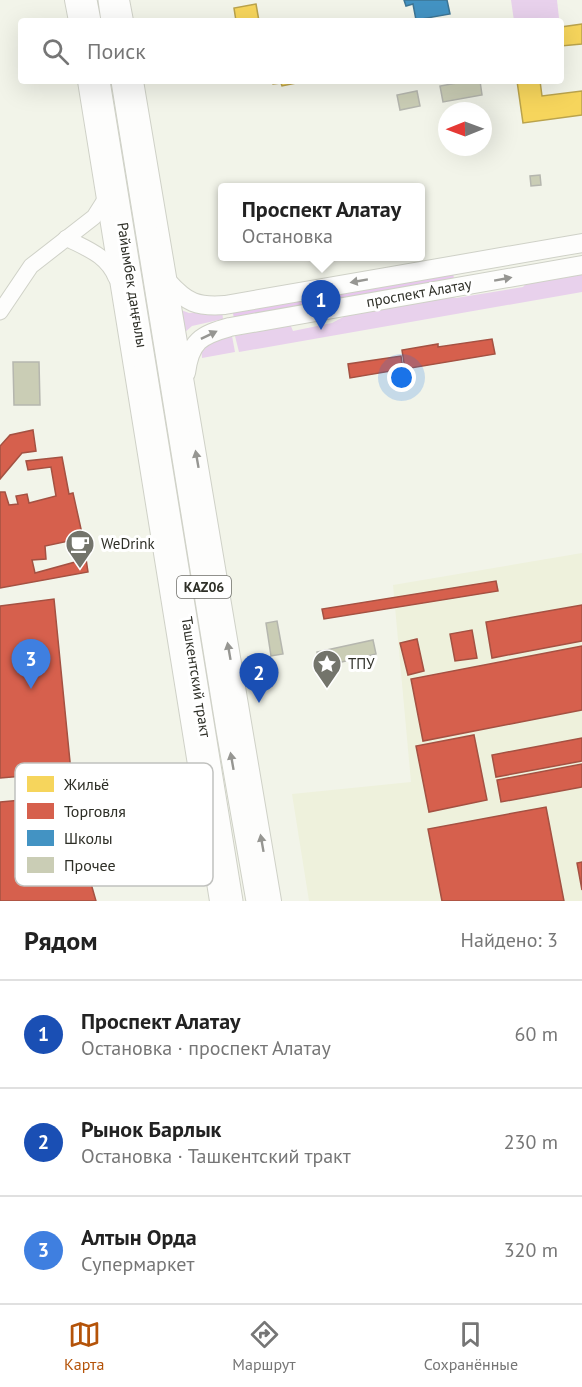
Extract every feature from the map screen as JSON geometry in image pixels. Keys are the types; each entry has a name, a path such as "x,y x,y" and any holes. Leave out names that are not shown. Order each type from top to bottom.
{"highway":[{"path":"86,0 89,18"},
{"path":"109,0 112,18"},
{"name":"Райымбек даңғылы","path":"99,84 166,489"},
{"name":"Райымбек даңғылы","path":"123,84 160,277"},
{"name":"KАZ06","path":"160,277 227,730 257,901"},
{"name":"Ташкентский тракт","path":"166,489 210,763"},
{"name":"Ташкентский тракт","path":"213,782 232,901"}],"main road":[{"path":"74,0 77,18"},
{"path":"120,0 123,18"},
{"path":"87,84 197,763"},
{"path":"134,84 160,277 184,383 272,901"},
{"name":"проспект Алатау","path":"160,277 184,299 209,306 582,243"},
{"path":"464,263 467,285"},
{"name":"проспект Алатау","path":"184,383 193,347 201,338 213,332 230,327 582,265"},
{"path":"213,864 219,901"}],"street":[{"path":"0,312 31,266 94,217 106,198"},
{"path":"66,238 102,256 113,270 121,290"}],"shaded area":[{"path":"511,0 557,0 559,18 514,18"},
{"path":"582,270 582,292 239,352 235,336 290,324 293,331 332,323 347,315 448,295 456,298 523,287 530,279"},
{"path":"453,271 454,280 234,318 232,309"},
{"path":"181,310 189,313 222,310 223,319 192,326 185,332"},
{"path":"232,336 235,352 202,358 201,345 211,340"},
{"path":"582,553 582,901 309,901 292,794 411,782 393,585"}],"building: Жильё":[{"path":"256,4 258,18 236,18 234,8"},
{"path":"582,24 582,44 564,46 564,27"},
{"path":"517,84 540,84 542,96 582,91 582,115 523,123"}],"building: Торговля":[{"path":"492,339 495,354 405,369 402,350"},
{"path":"401,356 403,369 350,378 348,364"},
{"path":"33,430 36,451 22,453 0,479 0,446 10,435"},
{"path":"62,457 69,494 73,493 83,538 45,546 46,559 32,560 35,573 86,559 88,572 0,588 0,492 5,492 9,505 18,504 16,496 27,494 29,503 56,496 51,467 28,470 26,461"},
{"path":"496,581 498,591 324,619 322,609"},
{"path":"54,599 70,763 15,763 15,777 0,778 0,606"},
{"path":"582,605 582,641 492,658 486,622"},
{"path":"472,630 477,658 455,661 450,634"},
{"path":"417,639 424,671 408,675 400,643"},
{"path":"582,646 582,710 423,741 411,679"},
{"path":"474,735 487,800 429,812 416,746"},
{"path":"582,738 582,761 496,777 492,755"},
{"path":"582,764 582,787 501,802 497,780"},
{"path":"15,801 15,886 92,886 96,901 0,901 0,802"},
{"path":"546,807 564,901 442,901 428,829"},
{"path":"582,862 582,890 577,863"}],"building: Школы":[{"path":"404,0 447,0 450,14 416,18 413,4 406,6"}],"building: Прочее":[{"path":"480,84 482,95 443,102 440,86"},
{"path":"417,91 420,106 400,110 397,95"},
{"path":"540,175 541,185 531,186 530,176"},
{"path":"13,362 39,362 40,405 14,405"},
{"path":"277,621 283,654 271,656 266,623"},
{"path":"373,640 376,654 320,667 317,652"}],"place":[{"name":"Проспект Алатау","path":"321,330"},
{"name":"WeDrink","path":"80,570"},
{"name":"Алтын Орда","path":"31,689"},
{"name":"ТПУ","path":"327,690"},
{"name":"Рынок Барлык","path":"259,703"}]}
